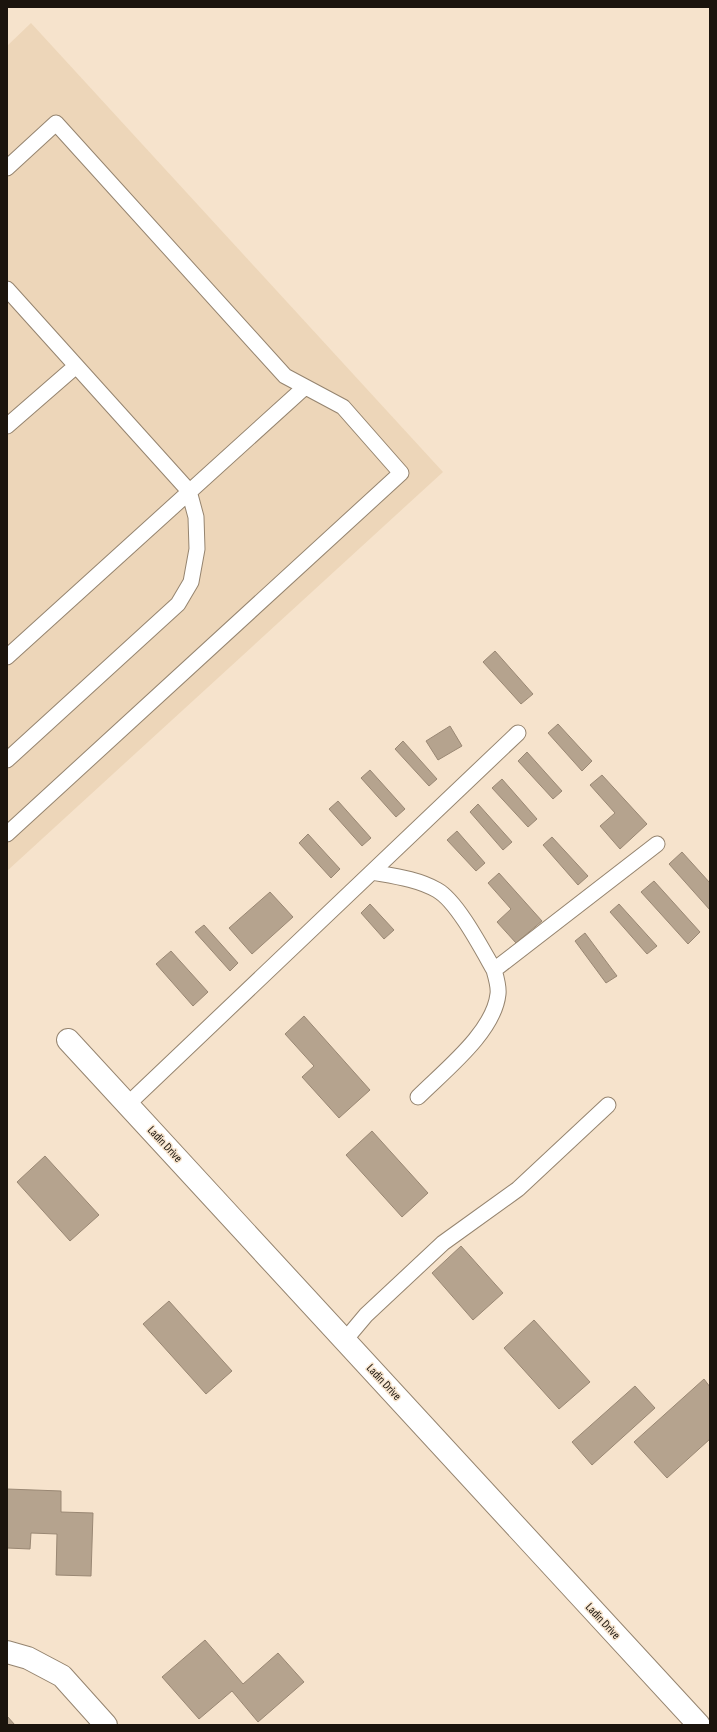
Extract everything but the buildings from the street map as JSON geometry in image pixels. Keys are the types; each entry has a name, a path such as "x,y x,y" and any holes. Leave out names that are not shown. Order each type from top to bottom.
{"street":[{"name":"Ladin Drive","path":"68,1040 699,1725"},
{"path":"12,1653 28,1658 62,1676 106,1725"}],"lane":[{"path":"7,168 56,122 285,376 343,407 401,473 7,834"},
{"path":"7,289 189,492 196,517 197,549 191,582 178,604 125,650 7,760"},
{"path":"7,426 76,366"},
{"path":"7,657 305,387"},
{"path":"128,1104 518,733"},
{"path":"494,970 657,844"},
{"path":"372,872 411,879 438,890 458,910 494,970 499,993 494,1012 482,1033 418,1097"},
{"path":"345,1340 366,1315 443,1243 518,1189 608,1105"}],"shaded area":[{"path":"31,23 443,472 7,871 7,46"}]}
